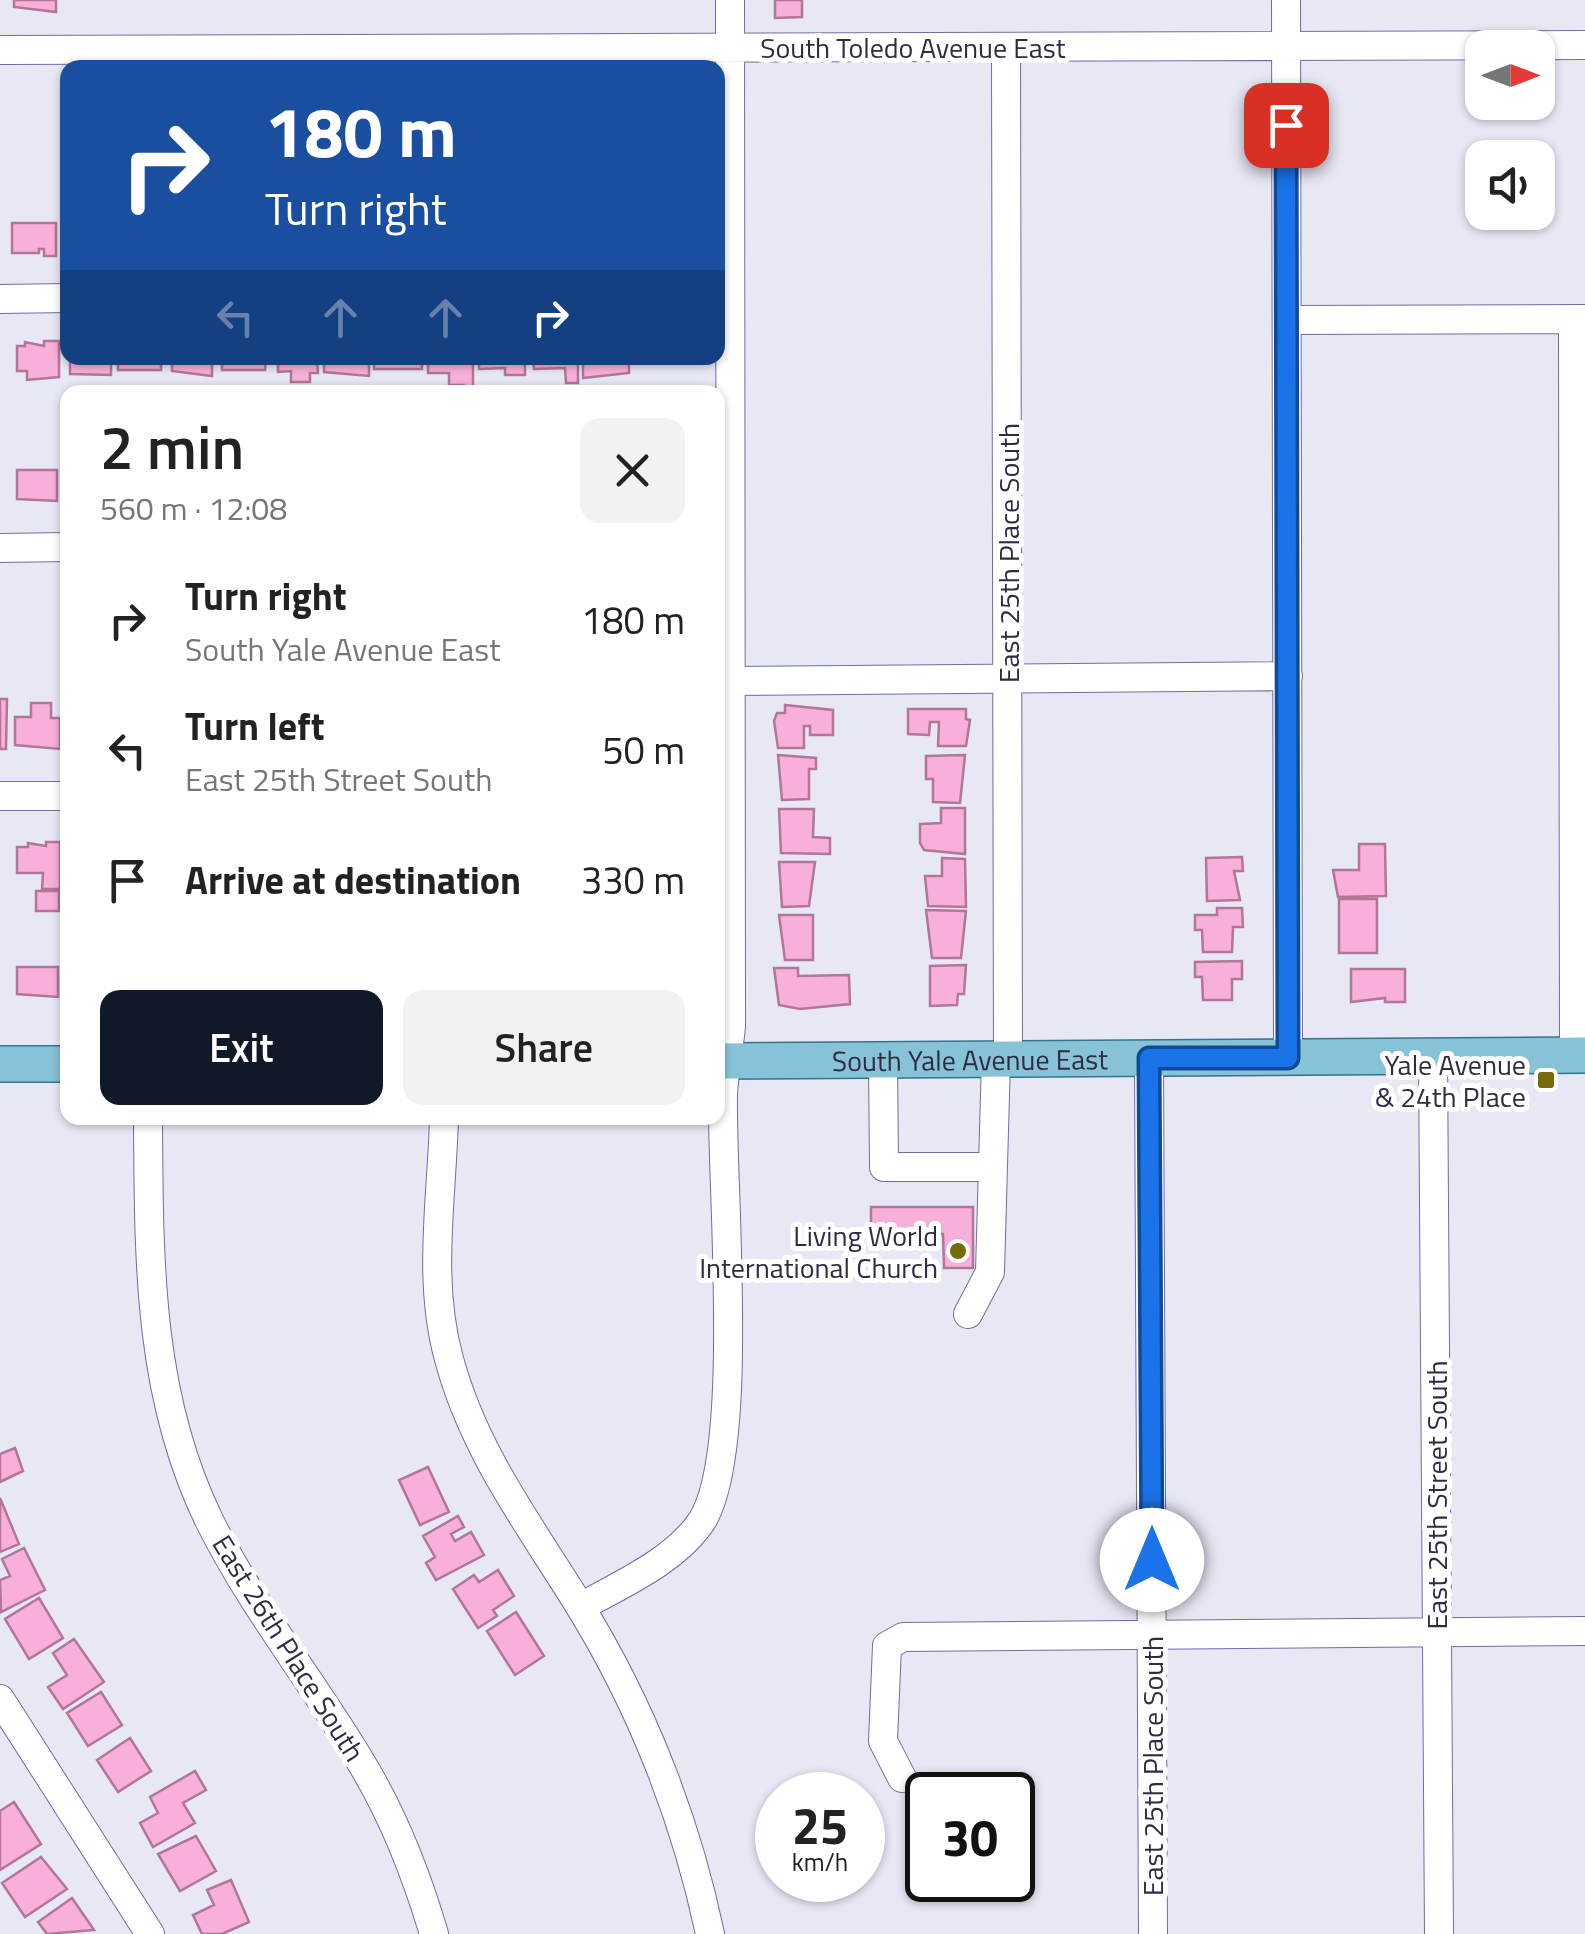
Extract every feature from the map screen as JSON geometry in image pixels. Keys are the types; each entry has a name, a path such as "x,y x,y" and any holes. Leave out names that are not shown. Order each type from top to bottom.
{"main road":[{"name":"South Yale Avenue East","path":"725,1061 1580,1055"},
{"path":"0,1064 60,1064"}],"street":[{"path":"725,255 730,0"},
{"path":"1286,0 1288,1058"},
{"name":"East 25th Place South","path":"968,1314 990,1272 1002,1060 1009,679 1006,46"},
{"name":"South Toledo Avenue East","path":"0,50 1585,46"},
{"path":"0,298 60,298"},
{"path":"1287,320 1579,319 1580,1055"},
{"path":"0,548 60,547"},
{"path":"725,564 731,681 725,793 731,1026 725,1049"},
{"path":"731,681 1288,676"},
{"path":"0,796 60,796"},
{"name":"East 25th Street South","path":"1433,1056 1439,1934"},
{"name":"East 25th Place South","path":"1149,1058 1153,1934"},
{"path":"883,1060 884,1167 993,1166"},
{"name":"East 26th Place South","path":"148,1125 150,1293 170,1418 188,1469 239,1576 388,1812 414,1869 434,1934"},
{"path":"444,1125 437,1270 449,1358 484,1454 581,1608 643,1727 672,1796 710,1934"},
{"path":"581,1608 679,1547 714,1502 726,1433 723,1125"},
{"path":"902,1778 884,1740 887,1646 903,1637 1585,1630"},
{"path":"0,1700 150,1934"}],"building":[{"path":"14,0 56,0 56,12 14,7"},
{"path":"775,0 802,0 802,17 775,18"},
{"path":"12,223 56,223 56,256 44,256 44,249 39,249 39,253 12,253"},
{"path":"44,341 59,341 59,377 27,380 27,371 17,371 17,346 25,346 25,342 44,346"},
{"path":"70,365 111,365 111,375 70,374"},
{"path":"118,365 161,365 161,370 118,370"},
{"path":"172,365 212,365 212,376 172,371"},
{"path":"222,365 265,365 265,370 222,370"},
{"path":"278,365 317,365 318,373 310,373 310,382 291,382 291,371 278,372"},
{"path":"324,365 369,365 369,376 324,372"},
{"path":"374,365 422,365 422,369 374,369"},
{"path":"428,365 473,365 473,385 449,385 449,373 428,373"},
{"path":"479,365 525,365 525,375 505,375 505,368 479,369"},
{"path":"534,365 578,365 578,383 566,383 565,368 534,369"},
{"path":"583,365 629,365 629,373 583,378"},
{"path":"17,470 57,470 57,501 17,499"},
{"path":"0,699 7,699 6,749 0,749"},
{"path":"31,703 51,703 51,718 60,718 60,749 15,745 15,717 31,717"},
{"path":"785,705 833,710 833,735 810,735 810,726 804,726 804,748 778,748 774,721 777,713 785,713"},
{"path":"908,709 966,709 966,719 970,720 966,746 938,746 939,722 930,722 929,735 908,734"},
{"path":"778,755 816,758 816,769 809,769 809,799 782,800"},
{"path":"965,755 960,803 933,802 933,779 926,779 926,756"},
{"path":"941,808 965,808 965,854 924,850 920,843 920,824 941,823"},
{"path":"779,809 814,809 813,837 830,838 830,854 781,853"},
{"path":"46,842 60,842 60,889 42,889 43,873 17,873 17,847 28,847 28,843 46,846"},
{"path":"1359,844 1385,844 1386,896 1338,897 1333,870 1359,870"},
{"path":"1242,857 1243,871 1234,871 1240,900 1207,901 1206,858"},
{"path":"942,858 965,859 966,907 928,906 925,876 942,876"},
{"path":"779,862 815,862 809,906 782,907"},
{"path":"36,891 59,891 59,911 36,911"},
{"path":"1339,899 1377,899 1377,953 1339,953"},
{"path":"1217,908 1242,908 1243,927 1233,927 1232,952 1203,952 1202,930 1195,930 1195,915 1217,915"},
{"path":"926,910 966,911 961,958 932,958"},
{"path":"779,915 813,915 813,960 785,960"},
{"path":"1242,961 1242,979 1232,979 1232,1000 1203,1000 1202,977 1195,977 1195,962"},
{"path":"966,965 964,994 958,994 957,1005 930,1006 930,966"},
{"path":"17,967 58,967 58,997 17,994"},
{"path":"774,968 798,968 798,976 849,975 850,1004 800,1009 779,1005"},
{"path":"1351,969 1405,969 1405,1002 1385,1002 1385,998 1351,1002"},
{"name":"Living World International Church","path":"871,1207 973,1207 973,1268 944,1268 943,1234 871,1235"},
{"path":"15,1448 23,1471 0,1482 0,1454"},
{"path":"428,1467 449,1512 420,1525 399,1480"},
{"path":"0,1498 19,1544 0,1552"},
{"path":"458,1516 464,1527 451,1534 455,1541 471,1532 484,1555 436,1580 426,1563 435,1557 423,1536"},
{"path":"24,1548 45,1590 1,1612 0,1580 10,1576 2,1559"},
{"path":"498,1570 514,1596 493,1610 497,1616 478,1628 453,1589 474,1575 479,1582"},
{"path":"39,1598 63,1638 29,1659 5,1619"},
{"path":"516,1612 544,1656 515,1675 487,1631"},
{"path":"74,1639 104,1682 63,1709 48,1687 67,1675 53,1653"},
{"path":"101,1692 122,1725 88,1746 67,1713"},
{"path":"130,1738 151,1771 118,1792 97,1760"},
{"path":"195,1771 206,1790 183,1803 195,1823 153,1847 140,1823 158,1813 150,1797"},
{"path":"14,1802 41,1844 0,1870 0,1811"},
{"path":"196,1836 216,1871 180,1891 158,1854"},
{"path":"41,1857 67,1889 25,1917 2,1883"},
{"path":"231,1880 249,1922 222,1934 202,1934 193,1915 214,1905 207,1890"},
{"path":"72,1898 94,1930 47,1934 38,1922"}],"place":[{"name":"Yale Avenue & 24th Place","path":"1546,1080"},
{"name":"Living World International Church","path":"958,1251"}],"route":[{"path":"1152,1560 1149,1058 1288,1058 1286,125"}]}
